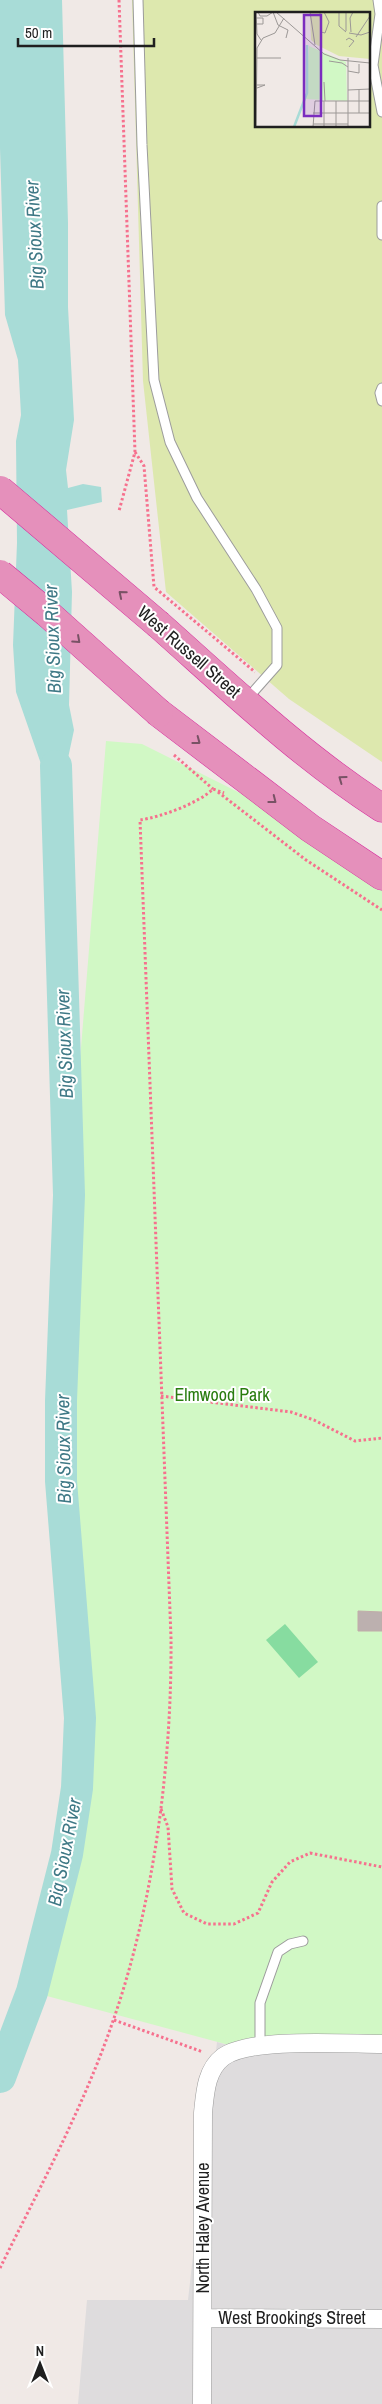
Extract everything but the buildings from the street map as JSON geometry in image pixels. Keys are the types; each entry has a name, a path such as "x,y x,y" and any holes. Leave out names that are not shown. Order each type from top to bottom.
{"highway":[{"name":"West Russell Street","path":"0,490 317,761 382,808"},
{"path":"0,574 47,613 159,713 310,828 382,876"}],"street":[{"path":"223,2057 240,2048 260,2044 382,2044"},
{"name":"North Haley Avenue","path":"202,2404 203,2113 206,2087 211,2071 223,2057"},
{"name":"West Brookings Street","path":"203,2318 382,2319"}],"lane":[{"path":"138,0 142,145 154,380 170,442 197,498 256,589 277,628 277,665 245,701"},
{"path":"378,0 380,14 373,66 382,112"},
{"path":"382,206 382,235"},
{"path":"382,388 380,393 382,401"},
{"path":"260,2044 260,2003 278,1952 290,1944 303,1941"}],"path":[{"path":"118,0 134,452 119,511"},
{"path":"134,452 144,466 154,586 263,679"},
{"path":"167,748 213,788 306,860 382,910"},
{"path":"0,2268 80,2104 114,2020 134,1950 147,1892 161,1808 168,1745 171,1689 140,820 152,818 206,796 213,788"},
{"path":"161,1396 291,1412 314,1420 355,1440 382,1438"},
{"path":"161,1808 168,1827 172,1889 184,1913 206,1924 234,1924 258,1913 272,1882 290,1862 310,1852 382,1867"},
{"path":"114,2020 183,2046 223,2057"}],"shaded area":[{"path":"217,2042 240,2048 382,2044 382,2404 78,2404 87,2300 188,2300"}],"green space":[{"path":"132,0 382,0 382,762 289,699 166,592 143,381"},
{"name":"Elmwood Park","path":"106,741 142,744 310,828 382,872 382,2047 240,2048 32,1992 67,1854 77,1788 80,1718 61,1481 64,1301 69,1195"},
{"path":"285,1624 318,1662 299,1678 266,1640"}],"water":[{"path":"0,0 62,0 68,223 68,307 74,420 66,470 68,488 83,484 101,487 102,502 67,510 72,592 69,705 74,730 57,810 16,692 13,645 17,543 16,441 21,415 18,360 5,315 0,148"}],"waterway":[{"name":"Big Sioux River","path":"0,2077 32,1992 67,1854 77,1788 80,1718 61,1481 61,1401 69,1195 56,766"}]}
